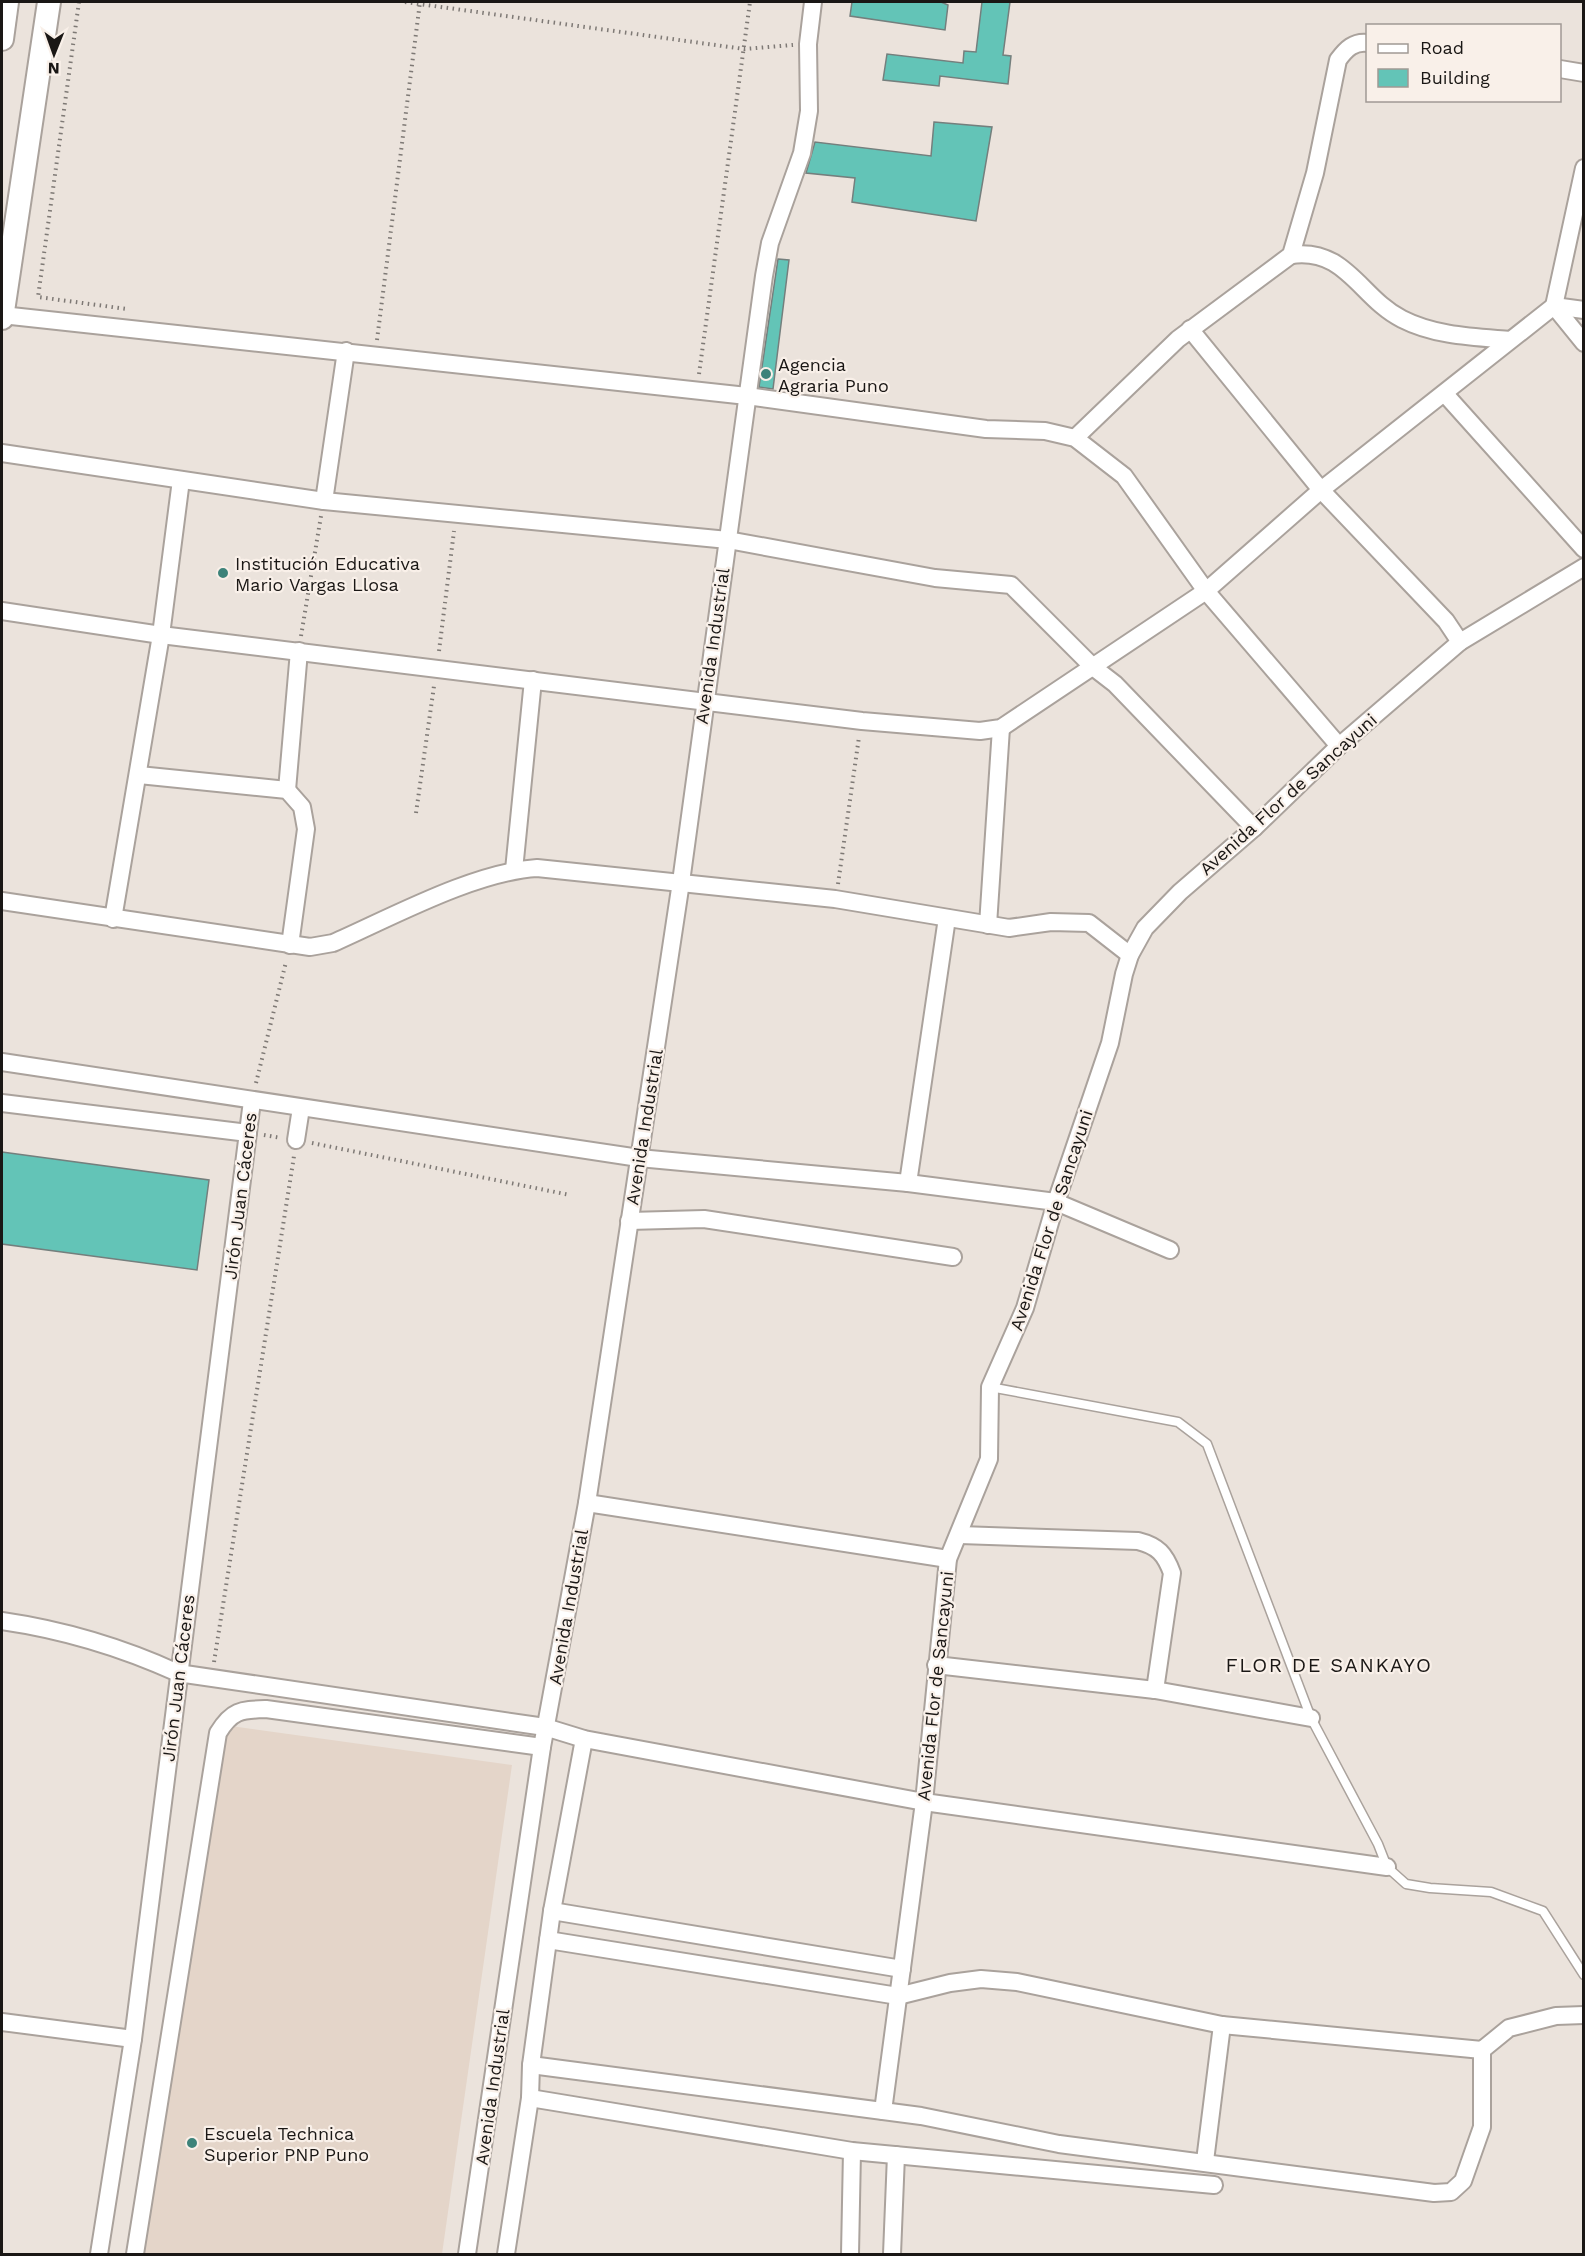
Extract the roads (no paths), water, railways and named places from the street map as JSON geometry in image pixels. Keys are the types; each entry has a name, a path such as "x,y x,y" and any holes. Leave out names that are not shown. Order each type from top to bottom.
{"street":[{"path":"49,2 2,316 346,351 747,396 986,429 1045,431 1075,438 1124,476 1206,591 1339,746"},
{"name":"Avenida Industrial","path":"467,2254 545,1727 587,1503 630,1221 681,882 704,701 770,243 789,196 802,153 807,122 808,44 813,2"},
{"path":"1291,255 1315,173 1338,60 1347,48 1360,42 1366,43"},
{"path":"1561,69 1584,73"},
{"path":"2,611 161,635 862,721 980,731 1001,728 1206,591 1321,490 1554,306 1584,168"},
{"path":"1075,438 1190,330 1291,255 1309,252 1326,257 1399,318 1423,329 1510,340"},
{"path":"1554,306 1584,310"},
{"path":"1554,306 1584,343"},
{"path":"1190,330 1321,490 1446,621 1460,642"},
{"path":"324,501 346,351"},
{"path":"1445,394 1584,549"},
{"path":"2,453 324,501 728,540 935,578 1011,585 1093,667 1115,684 1254,828"},
{"path":"113,920 161,635 181,480"},
{"name":"Avenida Flor de Sancayuni","path":"883,2111 924,1802 948,1559 989,1460 990,1387 1025,1308 1056,1202 1110,1043 1130,955 1145,928 1173,899 1254,828 1339,746 1460,642 1584,567"},
{"path":"287,790 298,651"},
{"path":"514,870 533,680"},
{"path":"988,925 1001,728"},
{"path":"139,775 287,790 302,807 306,829 290,945"},
{"path":"2,901 113,920 310,947 333,943 486,877 514,870 537,868 835,899 1009,928 1051,922 1089,923 1130,955"},
{"path":"908,1183 948,918"},
{"path":"2,1062 639,1158 908,1183 1056,1202 1170,1250"},
{"name":"Jirón Juan Cáceres","path":"99,2254 133,2039 252,1101"},
{"path":"2,1102 248,1133"},
{"path":"296,1140 301,1108"},
{"path":"630,1221 704,1219 953,1257"},
{"path":"587,1503 948,1559"},
{"path":"960,1534 1138,1540 1154,1545 1166,1556 1172,1572 1155,1690"},
{"path":"2,1622 93,1639 136,1654 178,1673 545,1727 584,1739 924,1802 1387,1867"},
{"path":"936,1665 1155,1690 1311,1718"},
{"path":"135,2254 218,1733 227,1718 243,1709 266,1708 542,1747"},
{"name":"Avenida Industrial","path":"506,2254 530,2098 531,2065 552,1911 584,1739"},
{"path":"552,1911 902,1969"},
{"path":"548,1940 898,1996 950,1983 981,1979 1017,1982 1222,2025 1482,2050 1509,2028 1556,2016 1584,2015"},
{"path":"2,2022 133,2039"},
{"path":"1205,2162 1222,2025"},
{"path":"531,2065 921,2116 1059,2144 1434,2193 1451,2192 1463,2181 1482,2127 1482,2050"},
{"path":"530,2098 852,2151 1214,2185"},
{"path":"850,2254 852,2151"},
{"path":"892,2254 897,2155"}],"lane":[{"path":"990,1387 1178,1422 1207,1444 1311,1718 1378,1844 1387,1867 1406,1884 1491,1892 1543,1911 1584,1975"}],"place":[{"name":"Agencia Agraria Puno","path":"766,374"},
{"name":"Institución Educativa Mario Vargas Llosa","path":"223,573"},
{"name":"Escuela Technica Superior PNP Puno","path":"192,2143"}],"district":[{"name":"FLOR DE SANKAYO","path":"1329,1665"}]}
